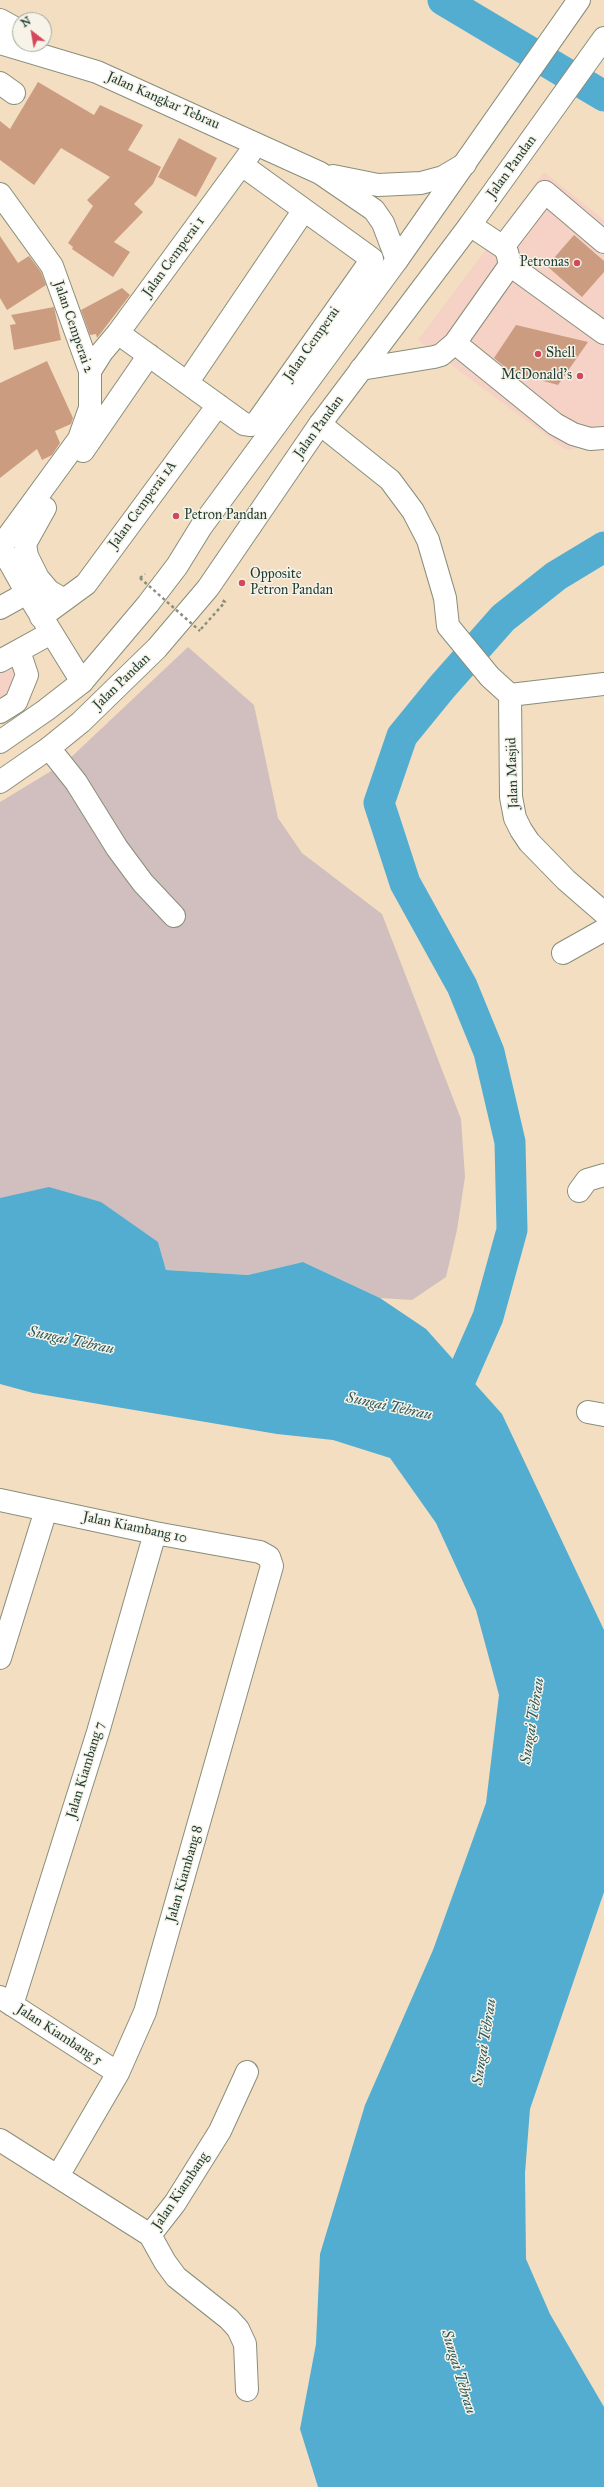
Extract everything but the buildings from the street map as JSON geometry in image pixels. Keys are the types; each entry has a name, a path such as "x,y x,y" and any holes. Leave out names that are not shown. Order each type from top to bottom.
{"main road":[{"name":"Jalan Pandan","path":"0,742 46,710 82,682 148,604 177,566 201,527 397,260 578,1"},
{"path":"0,20 12,27"},
{"name":"Jalan Pandan","path":"0,782 50,748 81,722 135,671 208,588 320,424 470,225 550,116 604,38"},
{"name":"Jalan Kangkar Tebrau","path":"0,43 97,72 257,143 320,173 374,210 382,223 397,260"},
{"path":"52,48 97,72"},
{"name":"Jalan Cemperai 1","path":"90,371 102,352 118,333 257,143"},
{"name":"Jalan Cemperai","path":"118,333 244,424 251,425 257,422 372,259 242,164"},
{"name":"Jalan Kangkar Tebrau","path":"320,173 378,185 398,185 421,183 443,177 465,164"},
{"path":"361,370 441,355 455,343 545,192 604,242"},
{"name":"Jalan Cemperai 2","path":"0,194 52,266 90,371 90,408 79,439 0,545"},
{"path":"187,383 304,210"},
{"path":"470,225 604,333"},
{"path":"455,343 554,424 573,434 590,439 604,438"},
{"path":"64,600 49,591 38,578 27,556 25,544 36,521 149,355"},
{"name":"Jalan Cemperai 1A","path":"0,661 19,651 46,625 64,600 86,584 218,405"},
{"path":"320,424 390,480 413,511 428,540 445,598 448,626 490,677 510,696 604,684"},
{"path":"0,545 26,593 82,682"},
{"path":"0,608 26,593"},
{"path":"0,712 16,702 28,675 19,651"},
{"name":"Jalan Masjid","path":"510,696 511,797 515,818 529,842 566,880 604,913"},
{"path":"50,748 76,782 117,848 143,883 174,916"},
{"path":"563,953 604,930"},
{"path":"579,1191 587,1180 604,1175"},
{"name":"Jalan Kiambang 10","path":"0,1500 155,1533 260,1552 269,1557"},
{"path":"0,1658 46,1510"},
{"name":"Jalan Kiambang 7","path":"6,2001 98,1732 155,1533"},
{"name":"Jalan Kiambang 8","path":"58,2176 118,2073 145,2012 272,1566 269,1557"},
{"name":"Jalan Kiambang 5","path":"6,2001 118,2073"},
{"name":"Jalan Kiambang","path":"0,2140 150,2235 175,2203 220,2131 247,2072"},
{"path":"150,2235 165,2262 176,2277 230,2319 238,2330 244,2344 247,2390"}],"path":[{"path":"140,578 200,631 225,602"}],"shaded area":[{"path":"544,172 604,220 604,444 566,450 418,340"},
{"path":"6,645 18,672 6,701 0,705 0,648"},
{"path":"188,647 254,705 278,818 302,853 382,914 461,1119 465,1177 457,1230 446,1277 412,1300 380,1298 303,1262 248,1275 166,1270 158,1242 0,1198 0,802 66,762"}],"water":[{"name":"Sungai Tebrau","path":"49,1187 101,1202 158,1242 166,1270 248,1275 303,1262 380,1298 426,1329 502,1414 604,1630 604,1892 530,2109 525,2173 526,2259 550,2314 604,2407 604,2487 318,2487 300,2429 316,2344 320,2254 365,2105 433,1950 486,1803 499,1695 476,1610 436,1523 390,1458 333,1440 277,1434 33,1393 0,1384 0,1198"}],"waterway":[{"path":"443,0 604,96"},
{"path":"447,1410 488,1317 512,1230 510,1142 489,1052 462,986 405,883 379,803 402,736 442,687 503,618 556,576 604,547"}],"place":[{"name":"Petronas","path":"577,263"},
{"name":"Shell","path":"538,354"},
{"name":"McDonald's","path":"580,376"},
{"name":"Petron Pandan","path":"176,516"},
{"name":"Opposite Petron Pandan","path":"242,583"}]}
